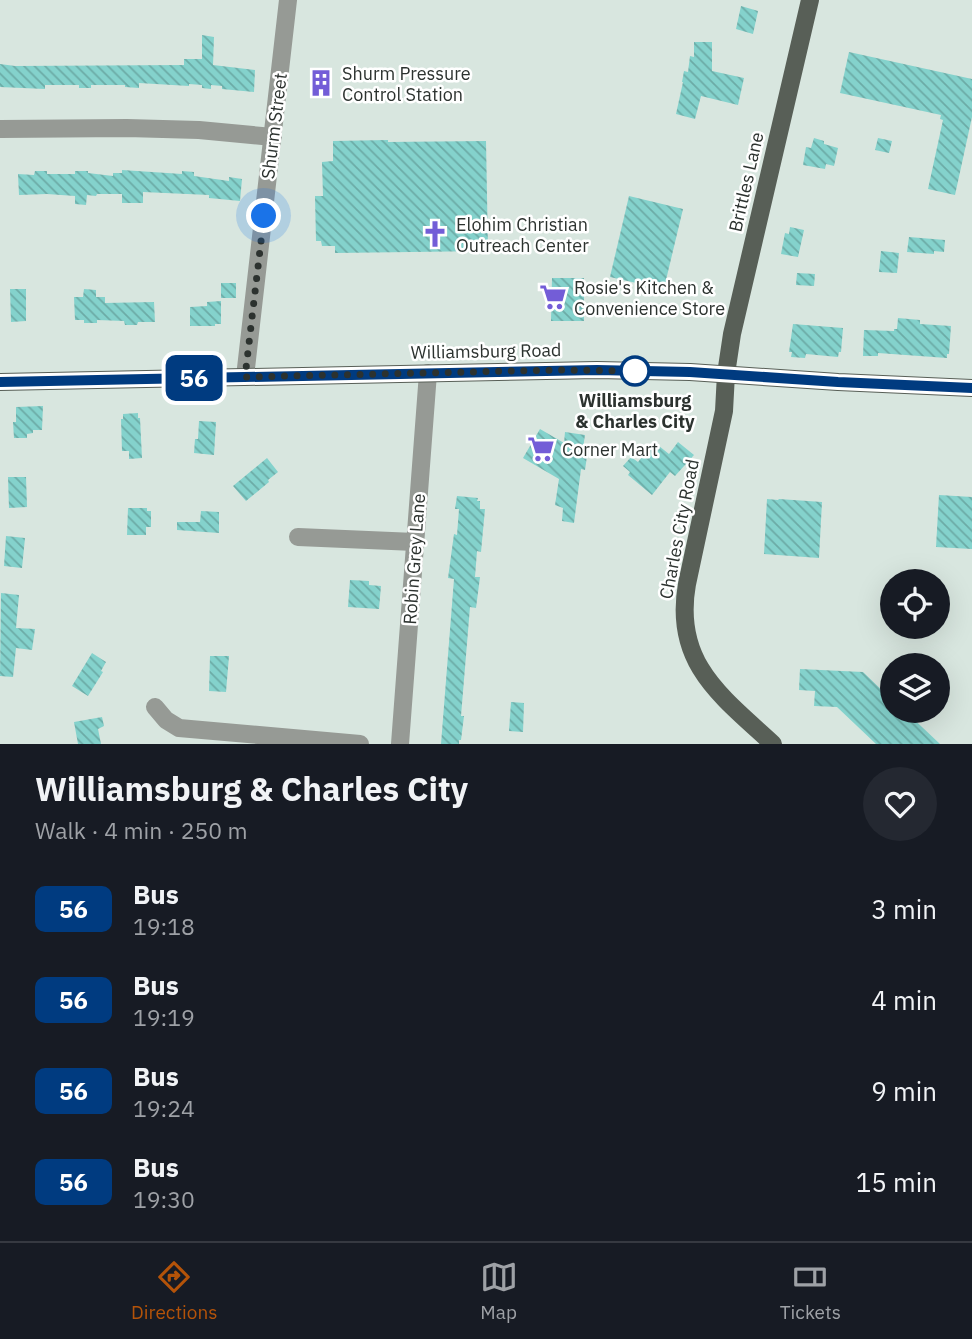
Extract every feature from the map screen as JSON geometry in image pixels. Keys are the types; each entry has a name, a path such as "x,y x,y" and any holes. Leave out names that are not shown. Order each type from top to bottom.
{"main road":[{"name":"Brittles Lane","path":"726,374 732,334 810,0"},
{"name":"Williamsburg Road","path":"0,382 597,370 726,374 972,388"},
{"name":"Charles City Road","path":"726,374 724,411 685,594 685,626 690,649 708,680 773,744"}],"street":[{"name":"Shurm Street","path":"245,377 288,0"},
{"path":"0,129 139,128 273,137"},
{"name":"Robin Grey Lane","path":"400,744 428,373"},
{"path":"298,537 415,542"},
{"path":"155,707 166,720 179,728 360,744"}],"building":[{"path":"741,6 758,11 753,34 736,29"},
{"path":"202,35 214,37 213,65 255,70 254,92 222,89 222,86 211,85 211,89 202,88 202,85 139,83 139,88 125,85 91,85 91,88 79,88 79,85 45,85 45,89 0,87 0,64 184,65 184,59 202,59"},
{"path":"694,42 712,42 712,71 744,78 738,105 701,96 695,119 676,114 684,71 688,72 690,56 694,57"},
{"path":"849,52 972,79 972,117 955,195 928,189 943,120 940,119 941,115 840,93"},
{"name":"Shurm Pressure Control Station","path":"313,77 329,77 329,89 313,89"},
{"path":"814,138 838,148 834,166 826,164 825,169 803,165 806,147 811,148"},
{"path":"878,138 892,141 889,153 875,150"},
{"path":"333,141 486,141 488,251 335,253 335,246 322,246 321,241 316,241 315,196 323,196 322,162 333,161"},
{"path":"122,170 182,174 182,171 194,172 194,176 229,181 229,177 242,179 240,201 209,198 209,195 143,192 143,203 122,203 122,194 97,194 87,195 86,205 75,204 75,196 19,195 18,174 34,175 35,171 47,171 47,174 75,174 75,171 88,171 113,176 113,173 122,173"},
{"path":"629,196 683,209 666,280 670,281 667,295 654,292 654,287 610,277"},
{"path":"790,227 804,230 798,257 781,254 785,233 789,234"},
{"path":"909,237 945,240 944,252 907,252"},
{"path":"881,251 899,253 897,273 879,272"},
{"path":"797,273 815,274 814,286 796,285"},
{"path":"552,278 584,278 584,321 551,321"},
{"path":"221,283 236,283 236,298 221,298"},
{"path":"10,289 26,289 26,321 11,322"},
{"path":"84,289 96,290 96,297 105,297 105,303 154,302 155,322 125,325 124,321 97,320 97,323 84,323 84,320 75,320 74,297 83,297"},
{"path":"221,301 221,324 190,326 190,307 207,306 207,302"},
{"path":"898,318 920,320 920,324 951,326 947,358 878,353 878,356 863,356 864,330 894,331 897,329"},
{"path":"793,324 843,328 841,352 838,357 806,354 805,358 791,357 792,352 789,352"},
{"path":"43,406 42,430 33,430 33,433 27,434 27,438 14,438 16,407"},
{"path":"138,413 142,458 129,459 129,451 122,451 121,419 123,414"},
{"path":"199,421 216,422 214,455 194,453"},
{"path":"540,429 564,443 565,432 585,435 582,455 587,456 585,470 581,469 574,523 562,521 563,508 555,505 559,479 523,458"},
{"path":"654,442 669,454 678,442 694,455 675,476 670,472 652,495 628,475 630,472 623,466 631,457 638,462"},
{"path":"267,458 278,472 246,501 233,486"},
{"path":"8,477 26,477 27,507 9,508"},
{"path":"939,495 972,497 972,549 936,547"},
{"path":"457,496 478,498 480,509 485,509 481,552 477,551 475,577 480,577 476,608 470,607 461,740 459,744 441,744 454,579 448,578 454,534 457,535"},
{"path":"767,499 822,502 819,558 764,554"},
{"path":"128,508 147,508 147,511 151,511 151,527 146,527 146,535 127,535"},
{"path":"201,511 219,512 219,533 177,530 177,522 200,522"},
{"path":"6,536 25,538 22,568 4,566"},
{"path":"350,580 369,581 369,585 381,586 379,609 348,607"},
{"path":"1,593 19,595 16,628 35,629 32,650 16,648 13,677 0,676"},
{"path":"92,653 106,662 88,696 72,686"},
{"path":"210,656 229,656 226,692 209,691"},
{"path":"800,669 863,672 880,688 880,723 918,723 940,744 876,744 837,707 814,706 815,691 799,690"},
{"path":"511,702 524,703 523,732 509,731"},
{"path":"102,717 104,726 98,729 101,744 78,744 74,722"}],"bus line":[{"name":"56","path":"0,382 597,370 690,372 972,388"}],"place":[{"name":"Shurm Pressure Control Station","path":"321,83"},
{"name":"Elohim Christian Outreach Center","path":"435,234"},
{"name":"Rosie's Kitchen & Convenience Store","path":"553,297"},
{"name":"Williamsburg & Charles City","path":"635,371"},
{"name":"Corner Mart","path":"541,449"}],"route":[{"path":"264,216 245,377 558,370 635,371"}]}
